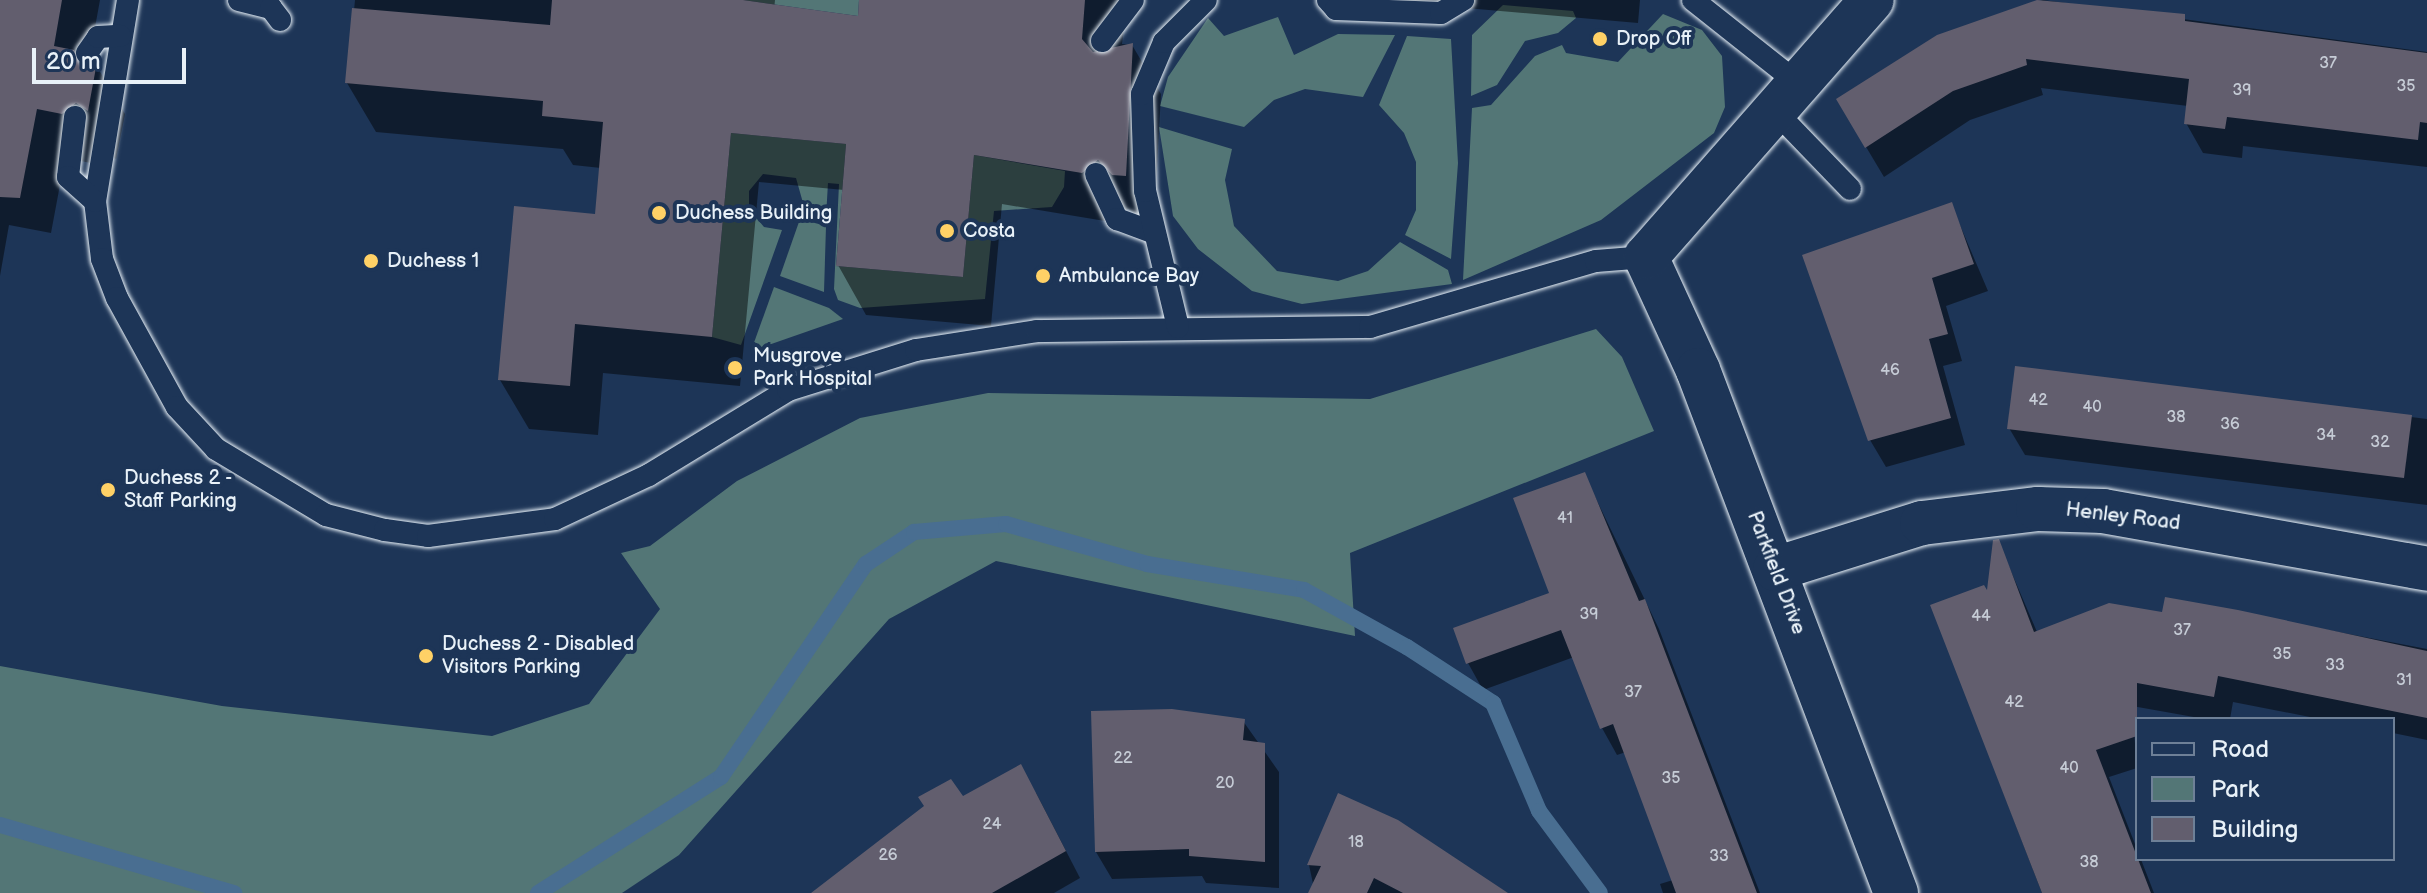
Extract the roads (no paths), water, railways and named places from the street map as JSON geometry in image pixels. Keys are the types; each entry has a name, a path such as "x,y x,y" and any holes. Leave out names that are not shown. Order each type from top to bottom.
{"street":[{"path":"1646,257 1872,0"},
{"name":"Parkfield Drive","path":"1646,257 1775,569 1896,893"},
{"name":"Henley Road","path":"1775,569 1922,523 2038,509 2117,513 2427,569"}],"lane":[{"path":"128,0 95,201 102,259 117,298 152,368 205,437 326,515 428,536 555,519 649,475 788,390 916,350 989,335 1178,327 1370,327 1596,261 1646,257"},
{"path":"239,0 276,9"},
{"path":"1102,41 1133,0"},
{"path":"1178,327 1145,191 1142,94 1164,42 1206,0"},
{"path":"1328,0 1336,9 1441,13 1463,0"},
{"path":"1693,0 1787,97 1850,189"},
{"path":"87,53 98,37 120,36"},
{"path":"75,117 68,177 95,201"},
{"path":"1096,174 1117,219 1155,233"}],"waterway":[{"path":"538,893 721,777 866,564 914,532 1006,524 1147,564 1304,590 1407,647 1493,703 1539,811 1600,893"},
{"path":"0,825 234,893"}],"place":[{"name":"Drop Off","path":"1600,39"},
{"name":"Duchess Building","path":"659,213"},
{"name":"Costa","path":"947,231"},
{"name":"Duchess 1","path":"371,261"},
{"name":"Ambulance Bay","path":"1043,276"},
{"name":"Musgrove Park Hospital","path":"735,368"},
{"name":"Duchess 2 - Staff Parking","path":"108,490"},
{"name":"Duchess 2 - Disabled Visitors Parking","path":"426,656"}]}
